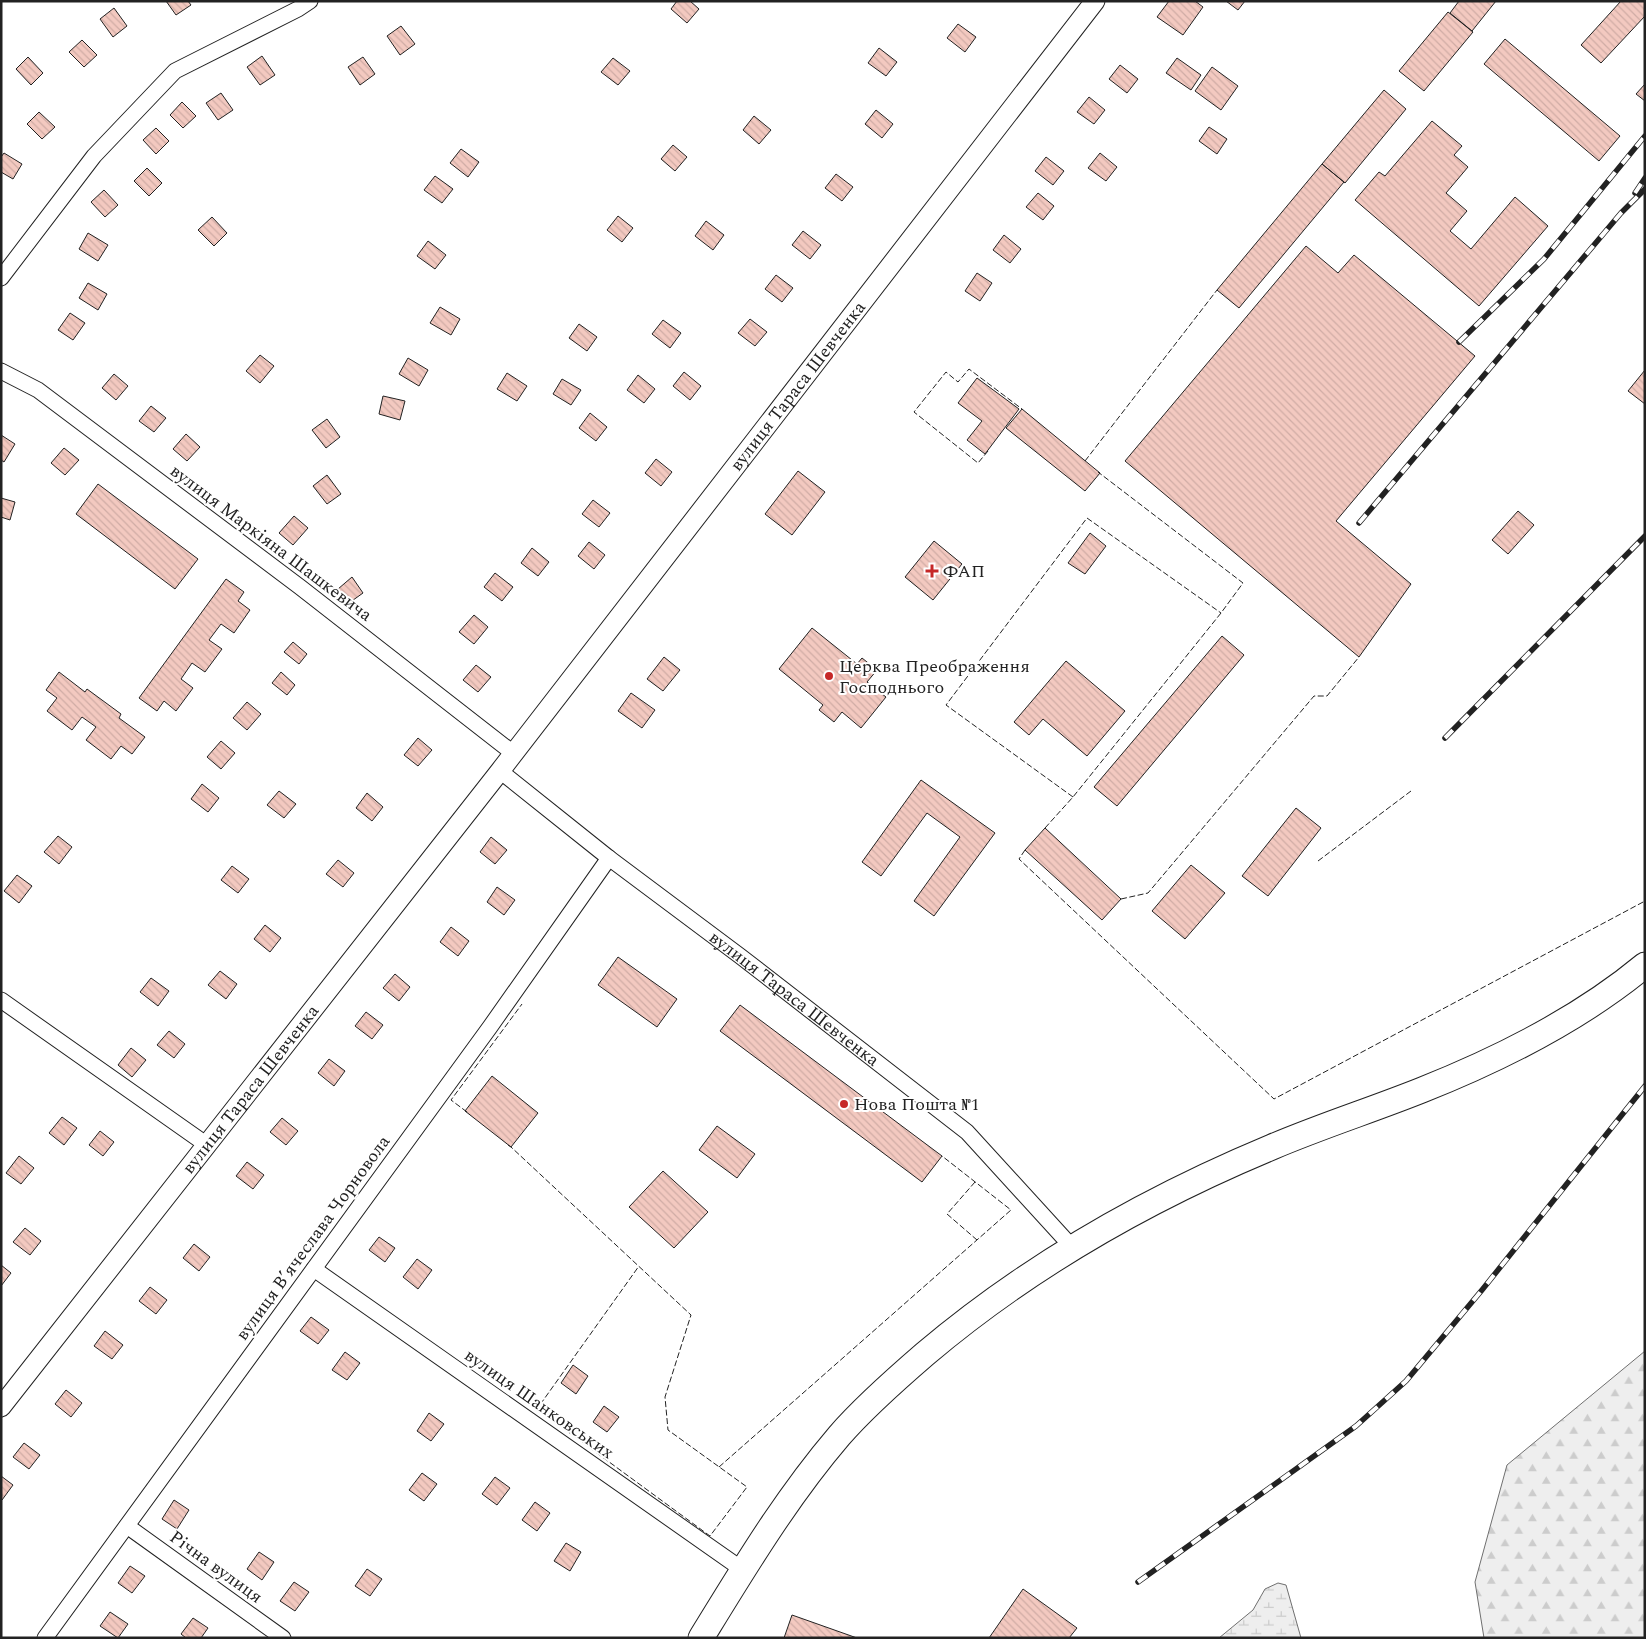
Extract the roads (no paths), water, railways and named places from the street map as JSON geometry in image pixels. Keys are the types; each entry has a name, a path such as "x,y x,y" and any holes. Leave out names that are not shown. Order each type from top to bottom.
{"highway":[{"path":"702,1638 743,1570 802,1482 842,1433 899,1376 1008,1288 1072,1247 1134,1212 1209,1174 1274,1146 1424,1089 1498,1057 1567,1020 1645,965"}],"street":[{"path":"1,278 94,156 175,71 298,9 310,1"},
{"name":"вулиця Тараса Шевченка","path":"1,1407 500,771 1095,1"},
{"name":"вулиця Маркіяна Шашкевича","path":"1,371 38,390 300,587 513,753"},
{"name":"вулиця Тараса Шевченка","path":"500,771 609,858 748,962 966,1132 1072,1247"},
{"name":"вулиця Вʼячеслава Чорновола","path":"45,1638 490,1027 609,858"},
{"path":"1,1000 207,1145"},
{"name":"вулиця Шанковських","path":"314,1269 743,1570"},
{"name":"Річна вулиця","path":"127,1526 283,1638"}],"railway":[{"path":"1459,342 1544,259 1645,136"},
{"path":"1635,193 1645,178"},
{"path":"1359,523 1621,213 1645,189"},
{"path":"1445,738 1645,536"},
{"path":"1138,1582 1356,1426 1406,1381 1482,1290 1645,1086"}],"place":[{"name":"ФАП","path":"932,571"},
{"name":"Церква Преображення Господнього","path":"829,676"},
{"name":"Нова Пошта №1","path":"844,1104"}]}
